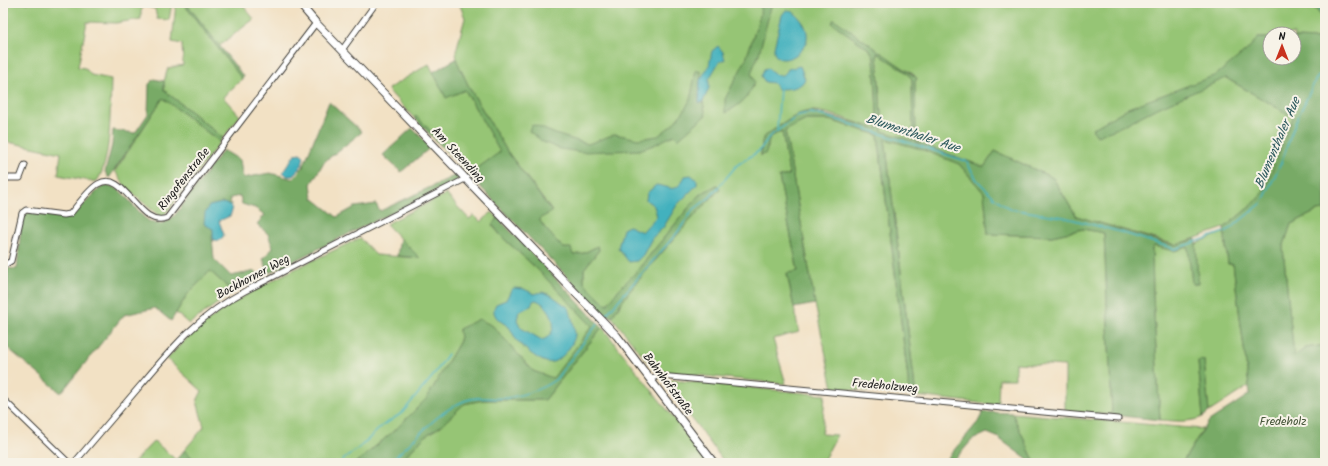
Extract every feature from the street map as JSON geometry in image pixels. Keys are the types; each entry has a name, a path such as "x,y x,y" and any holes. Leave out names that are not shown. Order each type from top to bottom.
{"street":[{"name":"Am Steending","path":"299,3 316,23 603,320"},
{"path":"342,50 376,3"},
{"name":"Ringofenstraße","path":"3,266 11,261 22,213 26,210 64,215 70,214 98,183 109,182 117,184 147,216 154,220 167,218 316,23"},
{"path":"3,178 20,178 25,165"},
{"name":"Bockhorner Weg","path":"74,463 179,340 205,316 239,294 466,179"},
{"name":"Bahnhofstraße","path":"603,320 650,378 714,463"},
{"name":"Fredeholzweg","path":"650,378 660,376 1118,419"},
{"path":"3,399 69,463"}],"green space":[{"path":"3,3 172,3 169,20 157,19 155,9 144,6 141,11 141,19 116,23 87,22 78,67 85,68 91,75 111,79 108,148 105,162 96,182 58,175 61,153 3,141"},
{"path":"176,3 183,3 242,79 223,97 240,116 223,138 164,90 164,81 168,68 183,65 182,44 172,42"},
{"path":"183,3 186,3 244,77 242,79"},
{"path":"186,3 241,3 254,19 219,46"},
{"path":"459,3 1310,3 1325,20 1325,25 1317,39 1302,38 1302,26 1262,26 1262,38 1258,38 1226,78 1293,117 1263,193 1253,204 1224,228 1176,245 1076,216 1053,178 995,151 984,167 916,142 915,82 917,78 913,74 851,36 870,50 874,57 878,130 824,112 809,111 797,115 774,129 765,138 762,146 761,156 768,148 768,139 782,131 789,175 779,177 798,271 787,274 799,332 773,339 786,384 655,371 612,317 647,270 720,189 717,185 699,195 635,273 619,289 608,306 584,283 584,269 599,250 598,246 584,253 573,255 558,243 550,234 539,219 552,211 507,151 469,87 457,62 456,51 465,18"},
{"path":"761,3 772,3 759,54 751,73 755,82 750,92 743,100 725,113 725,99 746,59 760,15"},
{"path":"1310,3 1325,3 1325,20"},
{"path":"834,19 917,78 915,82 916,142 984,167 995,151 1053,178 1076,216 1168,244 1176,245 1196,239 1198,284 1192,284 1188,247 1174,251 1154,246 1152,249 1160,420 1112,415 1104,233 1083,229 1052,236 988,234 984,193 959,164 921,149 885,139 916,396 910,395 878,135 829,120 806,120 785,131 815,304 794,308 787,273 798,271 779,177 789,175 782,131 770,137 766,153 761,156 762,141 766,135 798,114 811,111 878,129 874,57 870,50 832,23","holes":["877,53 906,72 912,79 913,141 882,131"]},
{"name":"Fredeholz","path":"1325,25 1325,210 1317,211 1291,224 1283,248 1294,356 1306,348 1325,345 1325,463 1182,463 1209,421 1250,394 1233,264 1228,264 1224,228 1253,204 1263,193 1293,117 1226,78 1153,110 1116,129 1097,136 1092,129 1128,108 1216,75 1246,51 1258,38 1262,38 1262,66 1302,66 1302,38 1317,39"},
{"path":"877,52 906,72 912,79 913,141 882,131"},
{"path":"456,59 469,87 507,151 552,212 539,219 544,227 563,248 571,248 573,255 584,253 598,246 599,250 584,269 584,283 607,305 699,195 717,185 720,189 647,270 612,317 603,314 414,118 416,116 472,172 500,152 465,90 446,98 433,72"},
{"path":"429,64 446,97 465,90 501,152 472,172 416,117 414,118 388,90"},
{"path":"696,70 701,72 699,99 700,103 703,102 706,115 678,139 674,135 654,145 639,150 581,152 560,149 543,142 529,131 531,126 534,125 558,135 588,144 615,134 638,139 658,136 672,125 684,111 690,100"},
{"path":"154,79 164,81 164,90 223,138 220,142 163,98 109,178 105,172 112,145 113,130 135,133 148,114 149,84"},
{"path":"163,98 220,142 162,218 127,189 115,171"},
{"path":"329,102 362,132 324,162 311,184 313,198 337,217 355,207 376,204 380,211 456,175 458,176 458,180 269,273 263,259 273,248 268,234 257,224 265,215 255,208 242,204 240,196 230,198 231,205 222,203 209,206 214,233 212,237 214,259 231,276 256,271 257,279 233,292 210,271 187,295 171,321 155,308 124,315 61,393 3,344 3,300 7,300 7,268 17,269 22,217 29,212 64,218 72,216 99,189 109,186 119,190 143,217 153,223 163,223 175,215 223,150 240,160 243,178 270,173 293,179 303,167"},
{"path":"806,120 829,120 878,135 910,395 833,388 815,304 785,130"},
{"path":"412,128 431,147 401,172 383,155"},
{"path":"885,139 921,149 959,164 984,193 988,234 1052,236 1083,229 1104,233 1112,415 1065,411 1065,366 1015,363 1015,379 999,379 998,405 916,396"},
{"path":"446,194 469,219 474,215 481,222 492,212 498,218 492,225 502,237 536,268 593,325 553,379 533,371 492,326 459,329 460,341 427,398 396,429 356,463 133,463 154,441 176,460 204,427 197,401 202,391 167,359 187,338 233,303 257,289 282,275 360,238 376,255 419,258 386,224"},
{"path":"1325,210 1325,345 1306,348 1294,357 1283,248 1291,224 1317,211"},
{"path":"498,218 602,327 545,400 483,400 464,404 441,426 428,434 398,463 356,463 396,429 427,398 460,341 459,329 479,319 493,326 533,371 553,378 592,326 536,268 502,237 492,224"},
{"path":"1224,232 1228,264 1233,264 1249,386 1209,412 1204,361 1198,361 1203,417 1187,421 1160,420 1152,249 1154,246 1174,251 1189,247 1192,284 1197,284 1196,244"},
{"path":"400,238 420,258 397,256"},
{"path":"210,271 233,292 189,324 176,313 187,295"},
{"path":"602,327 709,463 398,463 428,434 441,426 463,404 483,400 545,400"},
{"path":"1204,360 1209,412 1203,417 1198,361"},
{"path":"672,380 825,395 822,434 837,435 822,463 725,463 666,384"},
{"path":"983,412 1012,413 1035,463 1032,463 997,437 987,433 972,440 952,463 943,463 978,422"},
{"path":"1012,413 1203,429 1182,463 1035,463"},
{"path":"185,450 197,463 179,463 176,460"}],"water":[{"path":"786,10 793,12 801,20 807,31 807,41 796,55 781,59 776,55 774,48 782,15"},
{"path":"718,46 723,52 725,60 719,62 709,79 709,88 703,102 699,103 700,80 709,66 712,51"},
{"path":"800,66 805,79 797,87 778,89 773,83 765,82 761,76 764,69 768,68 776,75 783,75 788,69"},
{"path":"300,153 304,156 302,165 293,176 287,176 283,172 295,154"},
{"path":"691,175 697,180 697,185 677,205 663,228 652,238 643,255 637,261 629,262 618,248 623,229 629,226 642,232 657,216 654,206 646,200 647,193 656,185 676,188 685,176"},
{"path":"222,203 231,205 232,211 230,216 219,221 224,235 223,237 219,240 213,240 213,229 204,224 205,213 209,206"},
{"path":"514,288 524,289 534,294 542,292 551,295 569,308 575,335 569,349 560,358 555,361 546,362 538,358 521,345 509,327 496,317 494,314 494,308 496,304 506,300 511,290","holes":["536,300 542,303 551,314 553,320 552,332 548,337 542,340 521,328 517,320 519,311 531,306 533,301"]}],"waterway":[{"name":"Blumenthaler Aue","path":"1314,3 1322,12 1325,12"},
{"name":"Blumenthaler Aue","path":"604,317 677,233 693,210 710,197 737,165 759,151 769,137 799,115 811,113 832,118 966,161 977,180 995,198 1010,209 1063,217 1117,231 1175,249 1227,231 1262,203 1281,163 1295,123 1316,79 1325,70"},
{"path":"777,130 780,88"},
{"name":"Blumenthaler Aue","path":"388,463 433,421 443,413 464,401 475,398 513,397 533,391 551,383 556,379 598,323"},
{"path":"339,463 360,447 382,426 402,413 433,376 448,354"}]}
